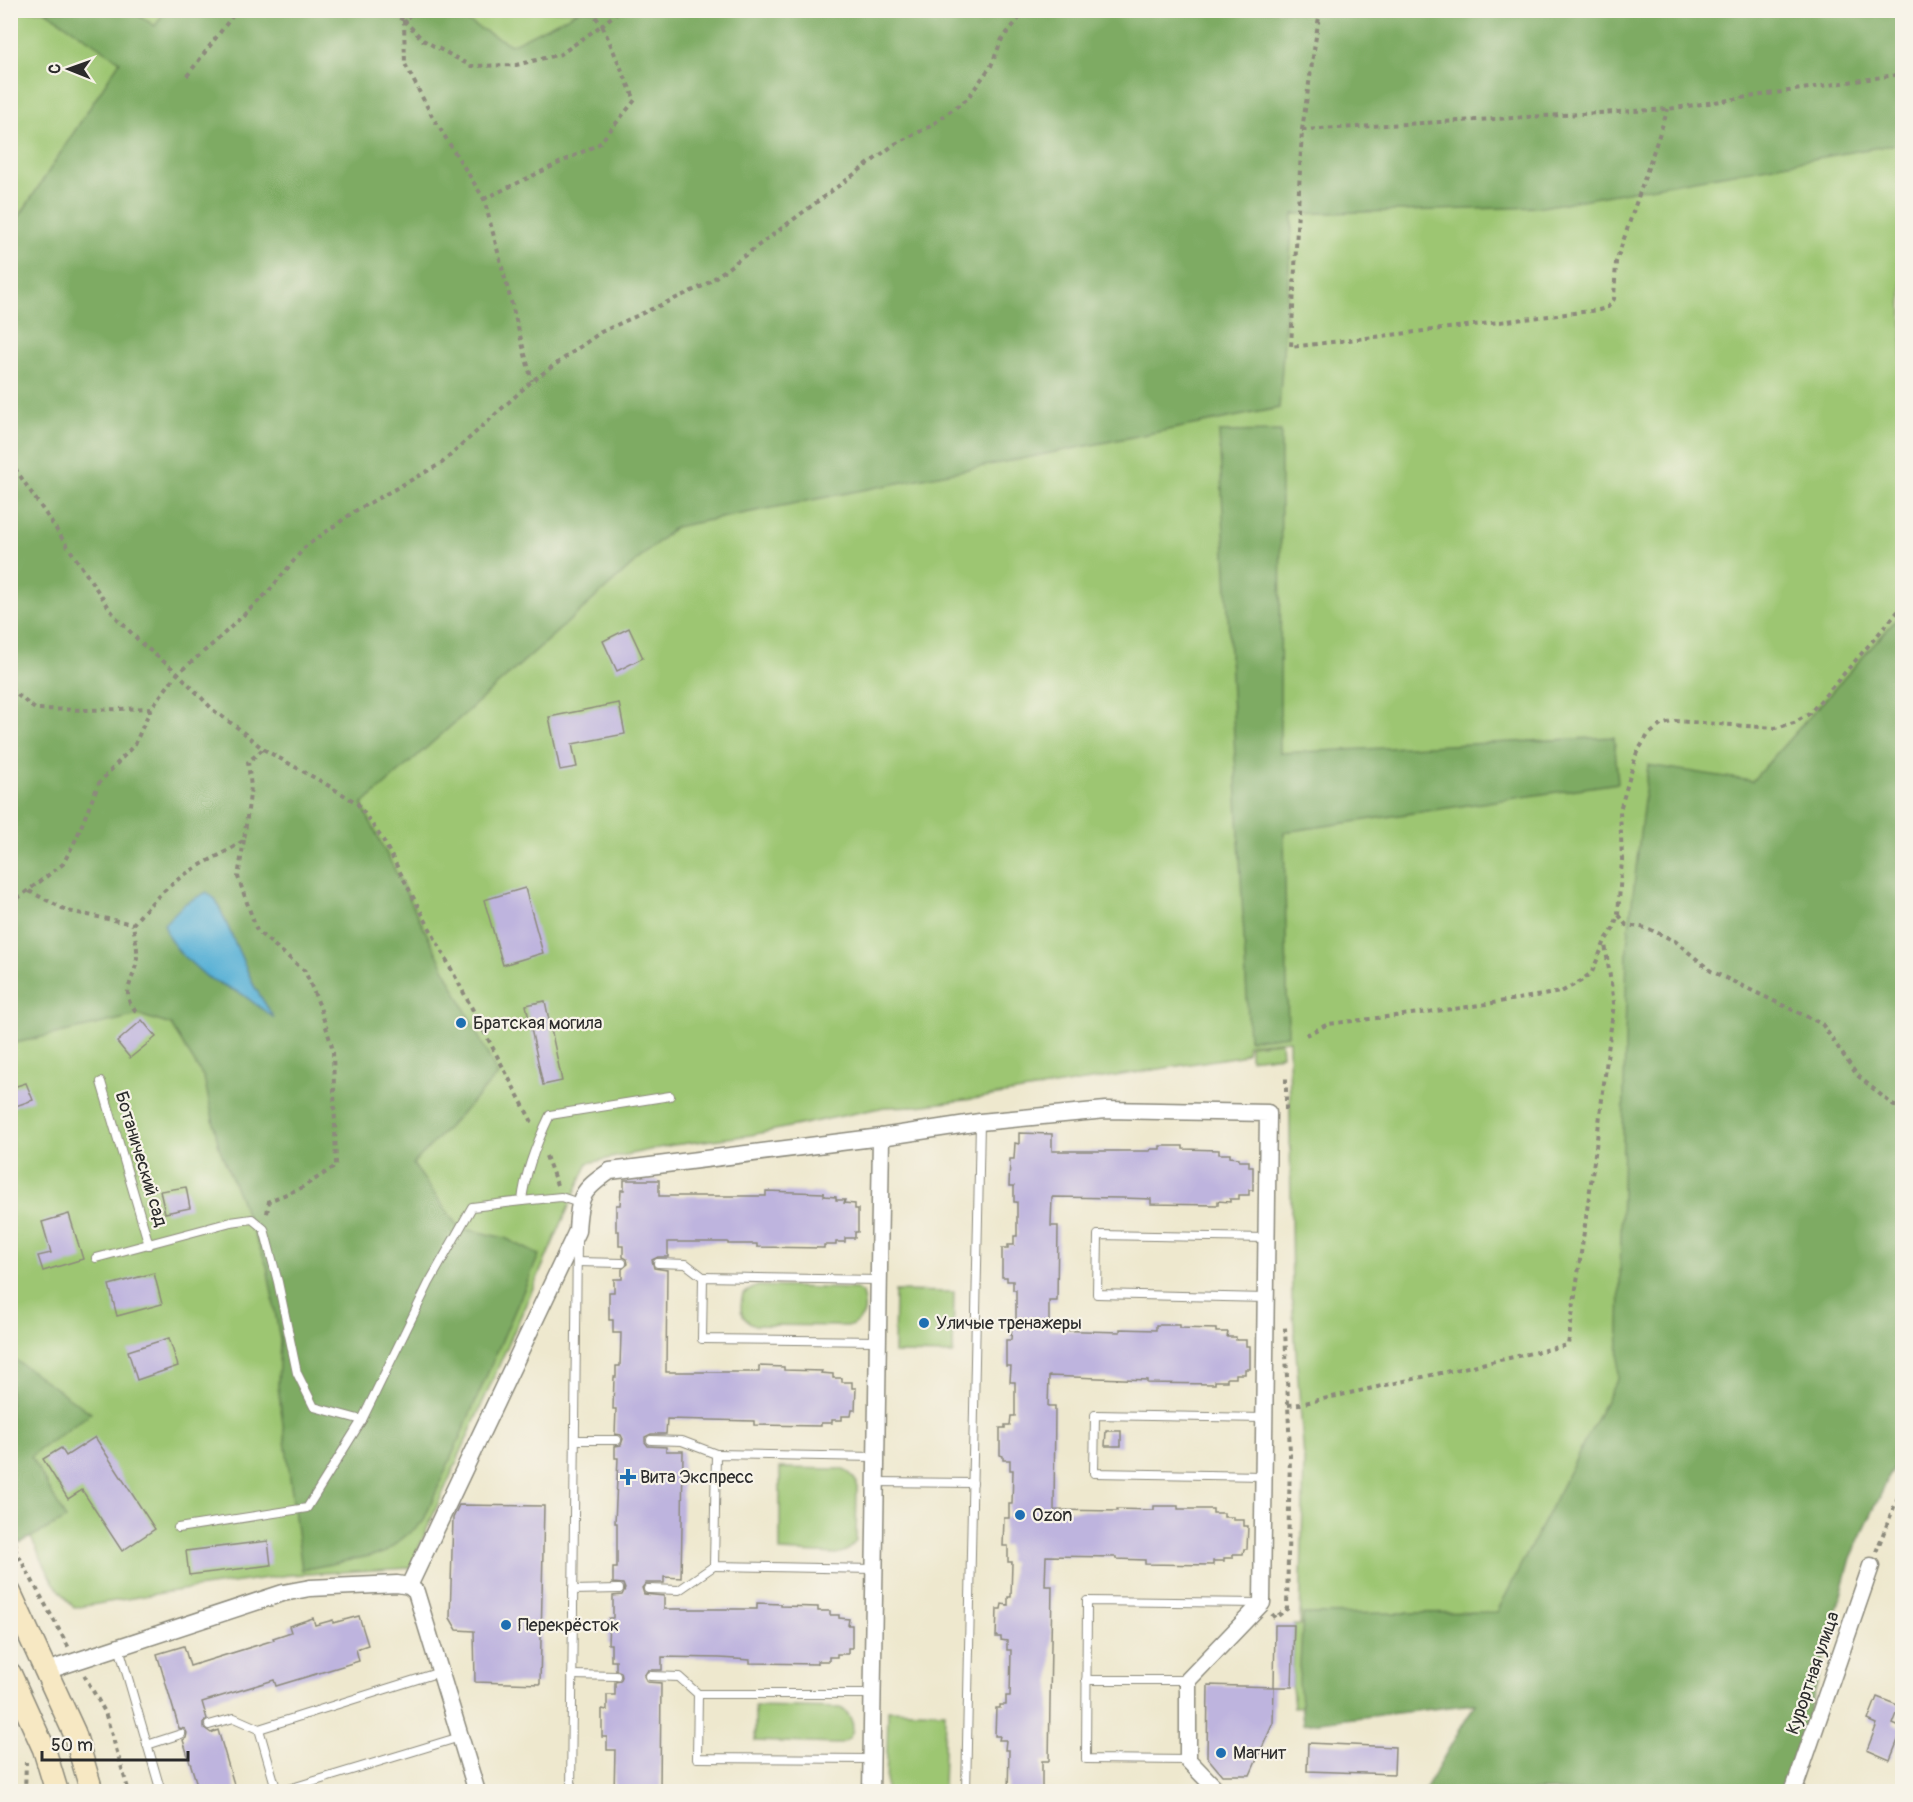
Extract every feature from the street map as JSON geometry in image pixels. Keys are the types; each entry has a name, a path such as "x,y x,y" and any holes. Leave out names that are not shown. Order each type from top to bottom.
{"main road":[{"path":"10,1593 74,1732 92,1791"},
{"path":"10,1674 44,1749 57,1791"}],"street":[{"path":"409,1586 578,1231 579,1203 589,1185 610,1171 881,1137 980,1122 1106,1110 1268,1113 1262,1603 1188,1680 1188,1761 1219,1791"},
{"path":"871,1791 881,1137"},
{"name":"Курортная улица","path":"1793,1791 1870,1566"},
{"path":"46,1671 284,1593 310,1588 397,1584 409,1586 416,1592 477,1791"},
{"path":"47,1791 49,1767"}],"lane":[{"name":"Ботанический сад","path":"101,1082 149,1245"},
{"path":"522,1201 523,1185 539,1137 550,1115 670,1096"},
{"path":"966,1791 980,1122"},
{"path":"178,1528 307,1508 362,1420 429,1283 472,1206 561,1197 579,1203"},
{"path":"96,1258 231,1222 252,1219 264,1229 278,1282 297,1373 314,1407 362,1420"},
{"path":"571,1791 578,1231"},
{"path":"1266,1298 1096,1294 1098,1235 1267,1238"},
{"path":"577,1262 622,1263"},
{"path":"658,1263 686,1264 703,1277 879,1280"},
{"path":"703,1277 702,1339 878,1341"},
{"path":"1263,1476 1094,1473 1094,1449 1095,1414 1264,1418"},
{"path":"575,1440 617,1440"},
{"path":"651,1440 682,1441 716,1454 876,1457"},
{"path":"714,1566 716,1454"},
{"path":"876,1482 973,1483"},
{"path":"648,1589 679,1590 714,1566 874,1569"},
{"path":"573,1590 619,1589"},
{"path":"1188,1761 1086,1759 1087,1601 1262,1603"},
{"path":"119,1647 161,1791"},
{"path":"209,1725 234,1718 259,1729 440,1672"},
{"path":"572,1675 616,1676"},
{"path":"650,1676 679,1677 698,1694 873,1694"},
{"path":"1086,1680 1188,1680"},
{"path":"698,1694 697,1758 871,1759"},
{"path":"259,1729 278,1791 460,1737"},
{"path":"147,1744 181,1734"}],"path":[{"path":"187,76 237,10"},
{"path":"383,10 404,20 423,40 471,66 516,65 561,54 620,10"},
{"path":"404,20 416,10"},
{"path":"483,199 599,144 635,99 602,25 590,10"},
{"path":"10,904 63,864 99,783 135,744 151,708 178,673 214,644 268,592 305,547 355,511 442,463 532,381 601,332 705,285 895,144 929,127 967,99 991,66 1002,39 1026,10"},
{"path":"1320,10 1302,130 1291,347 1599,310 1608,307 1614,299 1616,262 1668,109"},
{"path":"404,20 405,64 432,116 483,199 532,381"},
{"path":"1302,130 1668,109 1902,74"},
{"path":"10,461 114,615 142,644 178,673 213,710 263,749 357,803 383,840 539,1137 561,1197"},
{"path":"1306,1035 1328,1024 1461,1008 1561,992 1581,981 1592,972 1614,928 1618,914 1622,860 1620,810 1637,752 1648,735 1661,725 1675,721 1774,728 1794,723 1809,714 1902,607"},
{"path":"10,689 35,709 151,708"},
{"path":"263,749 248,762 251,787 238,877 257,931 305,971 333,1050 336,1166 301,1188 269,1201 264,1229"},
{"path":"136,1011 129,1004 127,990 134,977 138,956 133,924 145,909 184,876 244,840"},
{"path":"29,891 68,911 133,924"},
{"path":"1618,914 1626,925 1647,928 1675,941 1711,971 1822,1024 1857,1075 1894,1106 1902,1107"},
{"path":"1288,1405 1568,1346 1614,1003 1605,942"},
{"path":"1286,1077 1286,1112"},
{"path":"1275,1618 1287,1609 1290,1454 1285,1322"},
{"path":"1870,1566 1902,1487"},
{"path":"10,1515 18,1555"},
{"path":"22,1753 26,1762 25,1791"}],"green space":[{"path":"581,10 1902,11 1902,143 1542,207 1293,214 1279,408 675,527 362,805 498,1075 413,1164 459,1228 505,1238 539,1255 423,1522 384,1553 302,1570 278,1386 280,1340 267,1266 219,1147 204,1078 171,1025 139,1015 11,1044 10,208 19,217 120,61 45,11 132,11 155,26 165,11 448,11 511,45","holes":["216,900 254,986 272,1016 242,994 207,977"]},
{"path":"11,11 1902,11 1902,1288 1681,1684 1294,1707 1292,1687 1294,1625 1300,1625 1304,1459 1292,1299 1289,1040 1248,1044 1247,1052 1240,1056 973,1099 917,1106 885,1107 751,1135 673,1145 588,1163 410,1568 289,1575 74,1608 53,1582 11,1498"},
{"path":"1281,431 1280,753 1614,737 1618,783 1284,832 1288,1035 1249,1040 1219,432"},
{"path":"1902,613 1902,1449 1851,1558 1799,1749 1783,1791 1424,1791 1475,1704 1303,1724 1299,1681 1303,1614 1497,1612 1618,1377 1627,946 1648,765 1752,781"},
{"path":"1281,1042 1282,1055 1250,1059 1250,1045"},
{"path":"757,1286 856,1289 862,1293 863,1316 851,1326 755,1325 746,1320 741,1305 743,1294"},
{"name":"Уличые тренажеры","path":"895,1291 954,1292 953,1354 894,1353"},
{"path":"10,1356 91,1413 31,1456 66,1519 20,1543 10,1526"},
{"path":"780,1468 840,1469 852,1476 857,1483 856,1540 850,1548 836,1554 780,1551"},
{"path":"755,1706 841,1708 850,1717 852,1733 844,1742 837,1744 755,1741"},
{"path":"888,1710 945,1712 943,1791 886,1791"}],"water":[{"path":"207,892 216,900 254,986 274,1018 242,994 207,977 180,953 169,938 164,924 184,904"}],"building":[{"path":"629,628 643,658 617,671 603,641"},
{"path":"619,703 625,734 572,744 577,767 560,770 549,717"},
{"path":"525,888 543,953 503,965 484,900"},
{"path":"545,1001 562,1081 543,1085 526,1005"},
{"path":"142,1020 156,1037 130,1058 117,1042"},
{"path":"26,1083 33,1100 10,1108 10,1088"},
{"path":"1019,1133 1052,1134 1052,1151 1150,1151 1160,1149 1160,1146 1183,1146 1183,1149 1219,1150 1219,1154 1230,1154 1230,1157 1239,1158 1239,1161 1249,1161 1249,1167 1253,1167 1253,1190 1249,1190 1249,1195 1239,1195 1239,1199 1230,1199 1230,1202 1218,1201 1218,1205 1151,1204 1151,1199 1052,1197 1051,1226 1058,1226 1057,1301 1049,1301 1049,1330 1120,1332 1120,1329 1156,1330 1156,1325 1180,1325 1180,1328 1216,1329 1216,1332 1228,1332 1227,1337 1246,1340 1246,1346 1250,1346 1250,1369 1245,1369 1245,1374 1236,1374 1236,1378 1215,1381 1215,1384 1147,1383 1147,1380 1049,1376 1048,1406 1055,1406 1054,1510 1154,1510 1154,1506 1178,1506 1178,1509 1213,1509 1213,1513 1224,1513 1224,1517 1244,1520 1244,1526 1248,1526 1247,1549 1244,1549 1243,1554 1233,1554 1233,1558 1224,1558 1224,1561 1213,1561 1213,1565 1145,1564 1145,1560 1116,1559 1116,1557 1046,1556 1045,1586 1052,1586 1049,1761 1042,1761 1042,1791 1008,1791 1009,1750 1005,1750 1006,1740 999,1740 1000,1736 995,1736 996,1708 1006,1705 1006,1696 1010,1696 1011,1650 1007,1650 1007,1641 996,1637 997,1609 1001,1609 1002,1604 1008,1605 1008,1597 1011,1597 1012,1562 1008,1562 1008,1546 1003,1546 1004,1518 1009,1518 1009,1504 1012,1504 1013,1470 1010,1470 1010,1460 1003,1460 1003,1456 1000,1455 1000,1428 1010,1425 1011,1416 1015,1416 1015,1382 1010,1382 1011,1366 1006,1366 1006,1340 1011,1340 1012,1324 1016,1325 1016,1290 1013,1290 1013,1281 1007,1281 1007,1277 1002,1277 1002,1248 1014,1245 1014,1236 1017,1236 1017,1202 1014,1202 1014,1186 1009,1186 1010,1159 1014,1159 1015,1143 1019,1144"},
{"path":"624,1180 659,1180 659,1196 766,1196 766,1191 824,1193 824,1196 836,1197 836,1200 845,1200 844,1203 855,1204 855,1209 858,1209 858,1232 855,1232 855,1238 845,1238 845,1242 824,1245 824,1248 757,1247 757,1244 728,1244 728,1242 668,1242 668,1257 658,1257 652,1260 654,1268 667,1270 666,1372 759,1372 759,1366 784,1367 784,1370 822,1371 821,1373 833,1374 833,1378 842,1378 842,1382 852,1382 852,1388 856,1388 855,1410 852,1410 851,1416 842,1416 842,1420 832,1420 832,1423 821,1423 821,1426 754,1425 754,1421 667,1419 666,1434 651,1434 645,1437 648,1446 666,1447 666,1451 683,1451 681,1578 664,1577 664,1583 646,1583 642,1588 644,1594 664,1596 664,1609 757,1609 757,1603 818,1607 818,1611 830,1611 830,1615 839,1615 839,1618 849,1619 848,1625 852,1625 852,1648 848,1648 848,1654 837,1654 837,1657 829,1657 829,1661 817,1661 817,1664 750,1663 750,1660 662,1657 662,1670 648,1670 644,1676 647,1682 661,1683 660,1791 614,1791 615,1750 607,1750 607,1737 602,1737 602,1709 607,1710 607,1695 615,1695 615,1682 620,1681 622,1677 621,1672 616,1670 616,1661 611,1661 611,1644 608,1644 609,1618 613,1618 613,1596 622,1595 625,1589 623,1584 613,1583 613,1568 617,1568 617,1523 615,1523 618,1458 615,1458 615,1446 621,1445 623,1439 621,1435 615,1434 616,1409 613,1409 614,1377 616,1377 616,1366 620,1366 621,1333 613,1333 613,1320 609,1320 609,1292 614,1292 614,1279 622,1279 622,1269 628,1264 627,1259 623,1257 623,1246 619,1246 619,1231 616,1231 616,1205 620,1205"},
{"path":"186,1187 190,1208 165,1213 160,1191"},
{"path":"69,1214 83,1259 43,1271 38,1256 51,1253 42,1222"},
{"path":"154,1273 162,1304 117,1316 109,1285"},
{"path":"169,1338 178,1366 137,1380 128,1351"},
{"path":"1106,1431 1121,1431 1121,1446 1105,1446"},
{"path":"95,1437 155,1529 122,1551 82,1490 68,1499 43,1459 61,1448 66,1456"},
{"path":"459,1505 544,1506 540,1684 475,1682 474,1631 457,1630 450,1618 453,1518"},
{"path":"268,1541 271,1565 189,1575 186,1551"},
{"path":"359,1616 368,1645 356,1649 359,1661 276,1686 274,1680 202,1702 207,1719 203,1727 211,1733 218,1730 236,1791 199,1791 183,1740 187,1733 185,1729 179,1728 157,1654 184,1646 190,1666 274,1640 273,1638 291,1632 289,1626 313,1618 315,1625"},
{"path":"1275,1625 1294,1625 1292,1687 1274,1687"},
{"path":"1208,1685 1274,1687 1273,1723 1250,1775 1222,1775 1207,1757"},
{"path":"1877,1697 1900,1706 1893,1724 1902,1730 1890,1760 1867,1750 1877,1724 1868,1720"},
{"path":"1308,1743 1395,1747 1394,1774 1307,1771"}],"place":[{"name":"Братская могила","path":"461,1023"},
{"name":"Уличые тренажеры","path":"924,1323"},
{"name":"Вита Экспресс","path":"628,1477"},
{"name":"Ozon","path":"1020,1515"},
{"name":"Перекрёсток","path":"506,1625"},
{"name":"Магнит","path":"1221,1753"}]}
